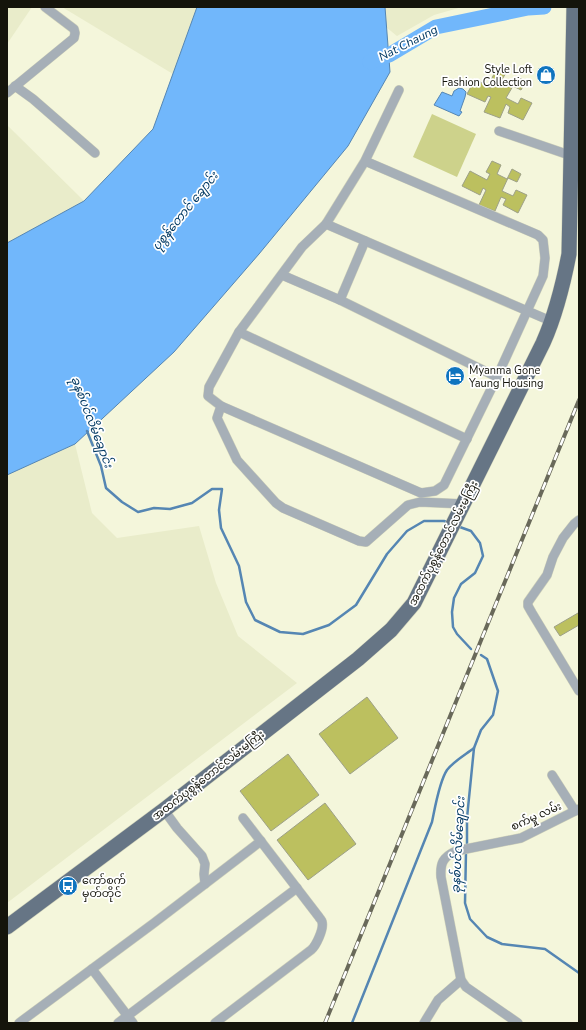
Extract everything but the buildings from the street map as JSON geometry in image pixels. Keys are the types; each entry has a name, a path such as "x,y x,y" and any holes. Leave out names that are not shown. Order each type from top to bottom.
{"main road":[{"name":"အထက်ပုစွန်တောင်လမ်းမကြီး","path":"7,927 164,810 358,659 391,630 414,603 553,322 563,285 569,254 574,7"}],"street":[{"path":"7,93 74,38 74,29 46,7"},
{"path":"15,86 33,99 95,153"},
{"path":"365,162 538,235 543,240 545,258 543,276 497,377 444,485 435,491 421,492 221,406 208,396 208,387 239,332 302,247 326,224 365,162 399,90"},
{"path":"499,131 572,156"},
{"path":"326,224 553,322"},
{"path":"340,300 365,240"},
{"path":"282,275 340,300 497,377"},
{"path":"239,332 467,439"},
{"path":"221,406 216,418 237,460 276,503 283,508 359,541 366,542 408,505 420,502 461,509"},
{"path":"579,520 563,538 553,556 546,575 528,602 528,606 537,622 579,691"},
{"path":"552,775 577,810"},
{"path":"164,810 177,828 202,856 204,861 205,884"},
{"name":"စက်မှု လမ်း","path":"461,980 440,869 443,861 448,855 456,851 521,838 577,810"},
{"path":"215,1023 314,947 322,926 322,921 243,818"},
{"path":"19,1023 262,841"},
{"path":"118,1023 130,1019 297,888"},
{"path":"92,969 130,1019"},
{"path":"424,1023 438,1000 461,980 466,987 518,1023"}],"shaded area":[{"path":"7,7 32,7 7,44"},
{"path":"62,7 197,7 173,74"},
{"path":"385,7 462,7 434,15 397,36 386,27"},
{"path":"7,125 84,201 7,243"},
{"path":"75,444 92,513 117,538 199,526 216,583 238,636 297,683 7,903 7,475"}],"green space":[{"path":"432,114 476,134 457,177 413,157"}],"water":[{"name":"ပုစွန်တောင် ချောင်း","path":"197,7 385,7 390,72 348,146 259,254 174,352 75,444 7,475 7,243 84,201 153,129"},
{"path":"459,88 466,92 460,111 462,112 459,116 434,105 442,92 452,96 454,91"}],"waterway":[{"name":"Nat Chaung","path":"370,62 389,55 436,27 528,8 544,7"},
{"name":"ခုနစ်ပင်လိမ်ချောင်း","path":"87,431 101,466 106,488 122,502 138,512 154,508 170,509 192,503 212,489 222,489 219,510 221,528 239,566 246,602 255,620 280,632 303,634 329,625 356,605 387,554 407,531 424,521 444,521 449,523"},
{"name":"ခုနစ်ပင်လိမ်ချောင်း","path":"457,526 471,531 480,543 483,556 475,573 461,584 454,598 452,612 453,627 457,634 471,649"},
{"name":"ခုနစ်ပင်လိမ်ချောင်း","path":"467,846 467,818 474,748 481,730 493,715 498,691 487,659 481,655"},
{"path":"352,1023 432,822 444,775 453,764 474,748"},
{"name":"ခုနစ်ပင်လိမ်ချောင်း","path":"466,851 465,903 470,919 487,937 502,944 545,949 579,973"}],"railway":[{"path":"325,1023 579,400"}],"place":[{"name":"Style Loft Fashion Collection","path":"546,75"},
{"name":"Myanma Gone Yaung Housing","path":"455,376"},
{"name":"ကော်စက် မှတ်တိုင်","path":"68,886"}]}
